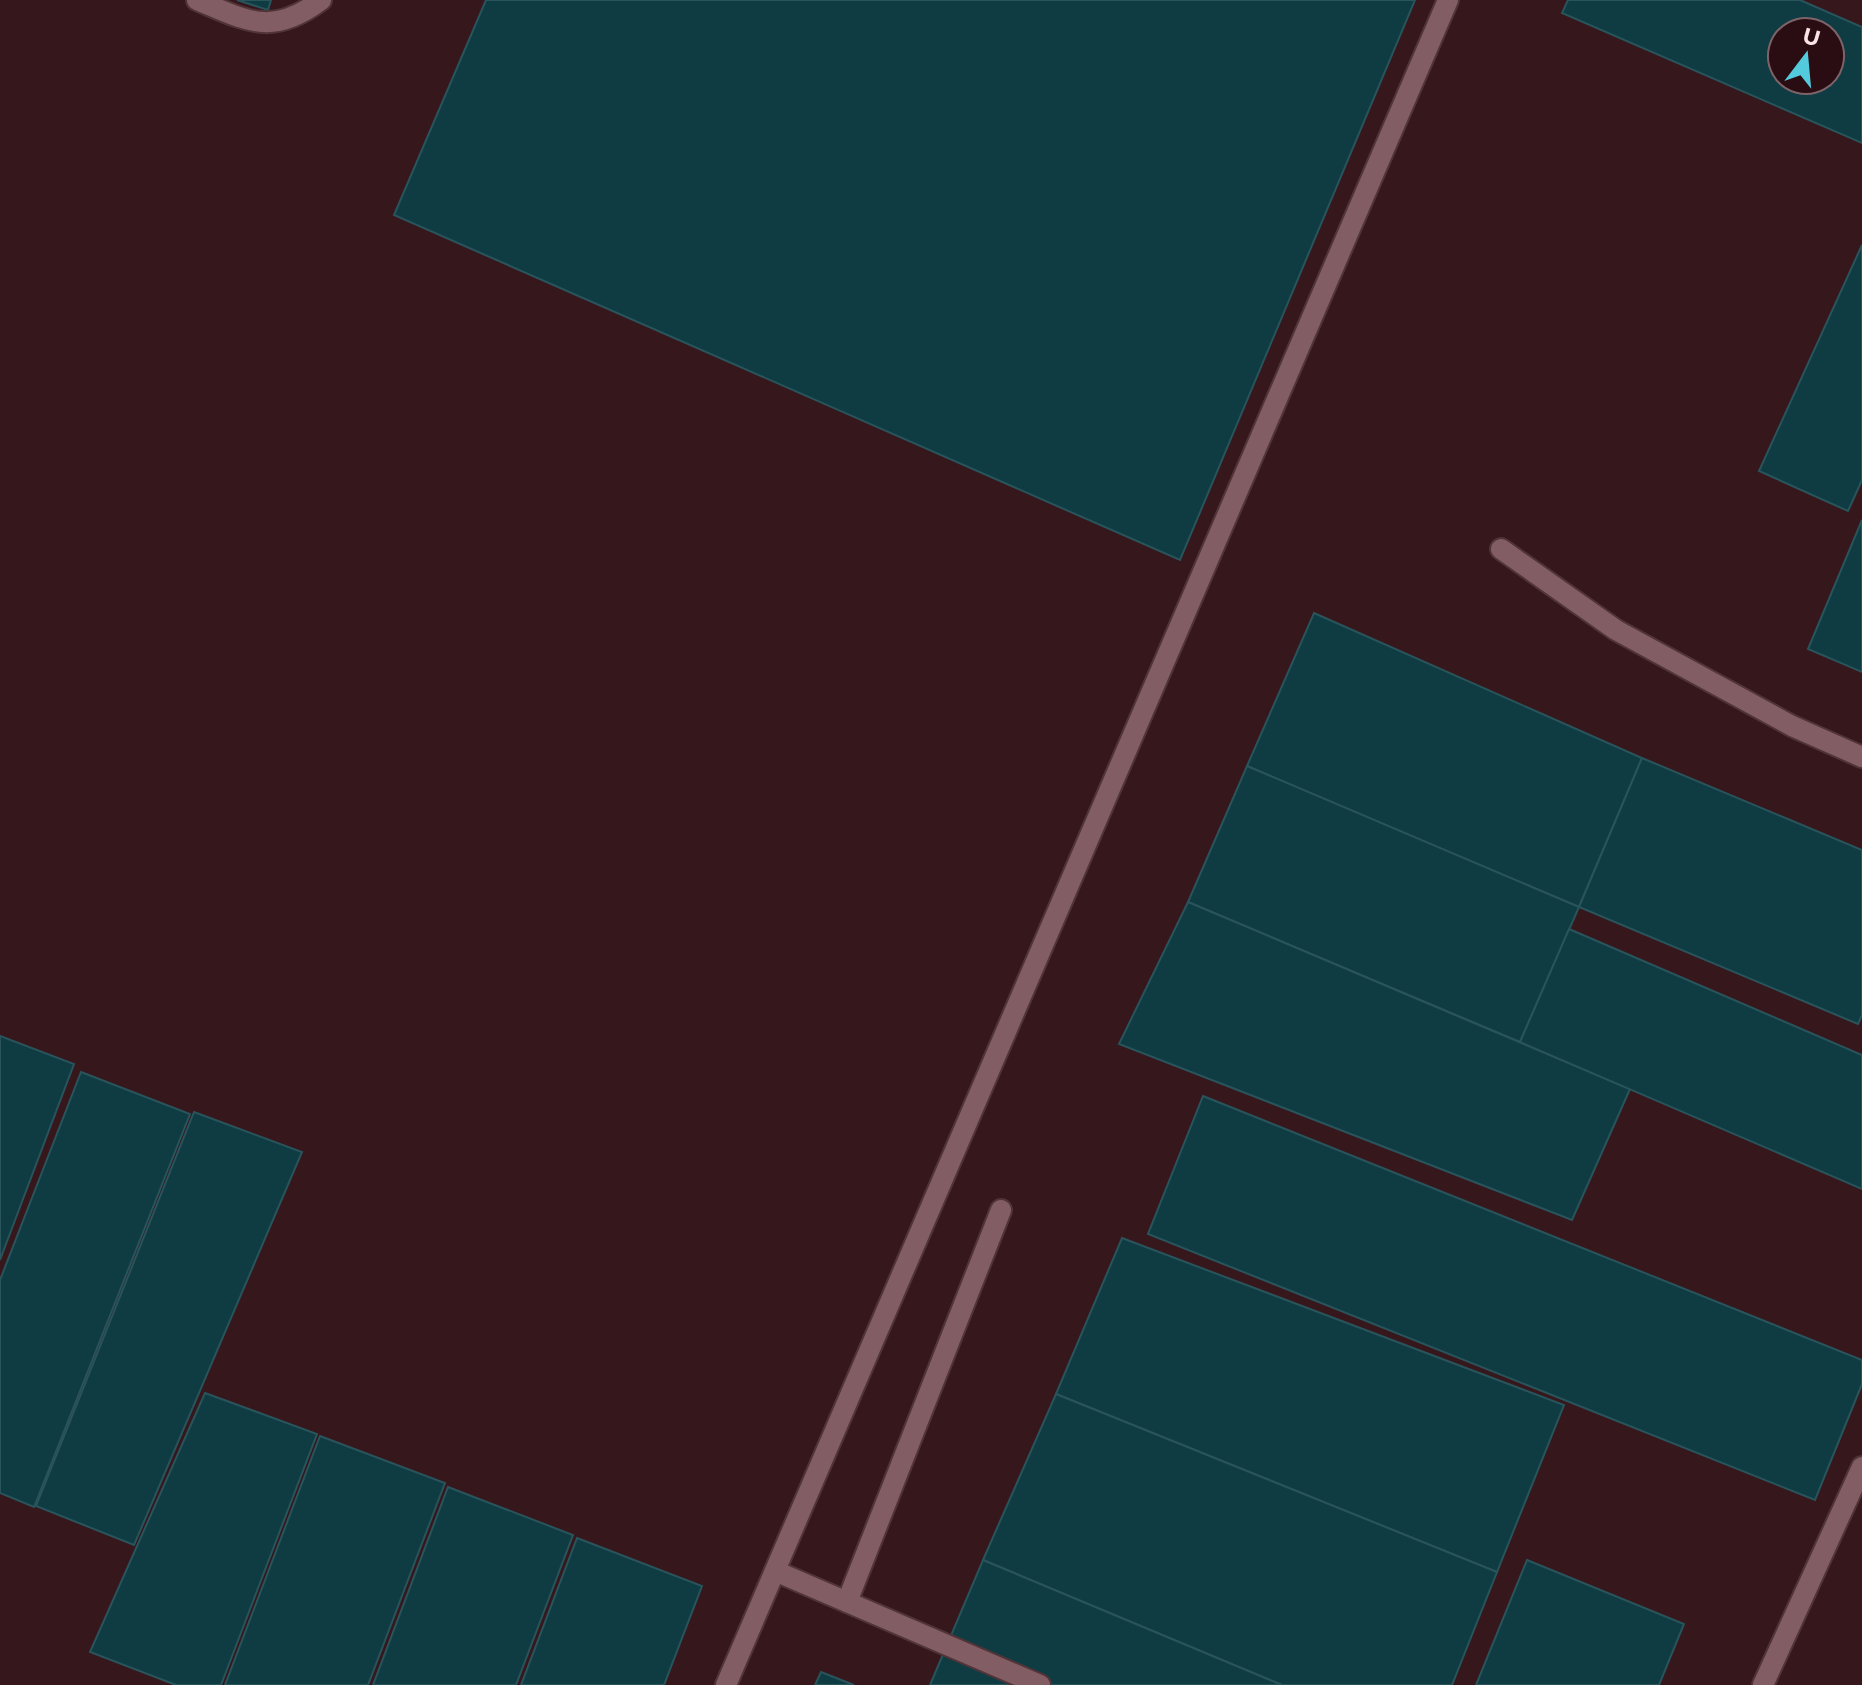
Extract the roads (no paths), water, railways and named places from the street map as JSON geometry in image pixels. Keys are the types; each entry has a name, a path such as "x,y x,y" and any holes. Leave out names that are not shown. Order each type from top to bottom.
{"lane":[{"path":"197,0 251,22 268,24 305,12 321,0"},
{"path":"726,1685 1448,0"},
{"path":"1501,549 1616,630 1792,726 1862,757"},
{"path":"847,1602 1001,1210"},
{"path":"1763,1685 1862,1467"},
{"path":"775,1571 1040,1685"}]}
